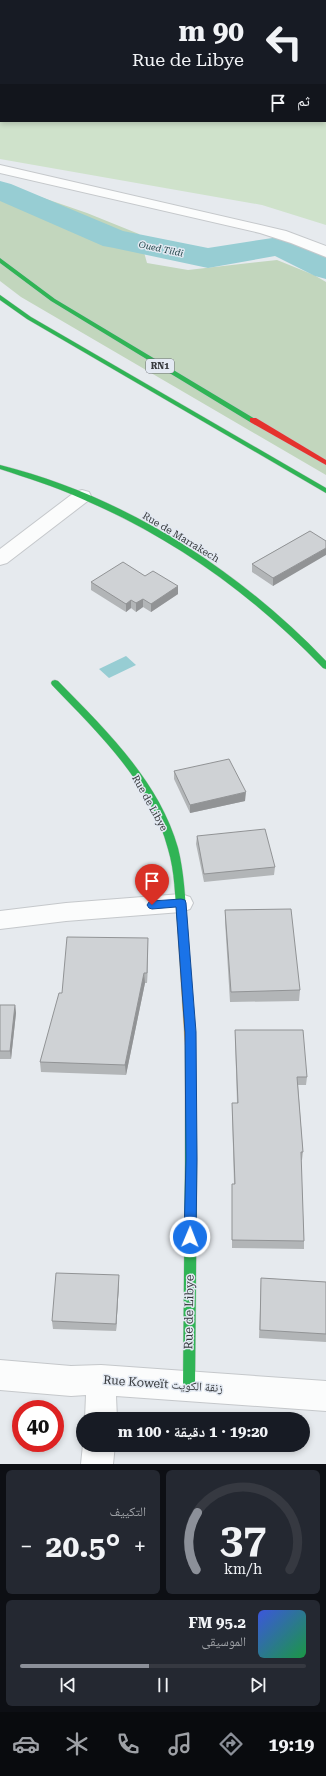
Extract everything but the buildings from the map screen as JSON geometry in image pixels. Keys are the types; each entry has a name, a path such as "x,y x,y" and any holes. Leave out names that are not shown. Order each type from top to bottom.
{"main road":[{"name":"RN1","path":"0,260 53,300 91,324 326,463"},
{"name":"RN1","path":"0,297 29,318 326,491"},
{"name":"Rue de Marrakech","path":"0,467 82,496 149,528 194,555 243,590 294,633 326,666"},
{"name":"Rue de Libye","path":"55,683 111,744 140,781 160,816 172,846 181,903 190,1032 192,1159 188,1361 189,1386"}],"street":[{"path":"0,169 219,219 284,236 326,252"},
{"path":"0,560 82,496"},
{"path":"0,920 66,912 181,903"},
{"name":"Rue Koweït زنقة الكويت","path":"0,1375 71,1381 101,1380 326,1396"},
{"path":"101,1380 101,1412"},
{"path":"97,1464 98,1452"}],"green space":[{"path":"0,122 326,122 326,225 262,205 0,159"},
{"path":"0,183 87,213 139,234 147,263 188,270 277,260 314,275 326,282 326,475 21,297 0,281"}],"water":[{"path":"126,656 136,665 109,678 99,669"}],"waterway":[{"name":"Oued Tildi","path":"0,190 114,239 208,258 279,246 326,269"}],"traffic: fast":[{"path":"0,260 53,300 253,420"},
{"path":"0,297 29,318 326,491"},
{"path":"0,467 83,496 150,529 183,548 244,590 300,639 326,666"},
{"path":"55,683 108,739 140,779 153,801 165,824 173,848 178,875 182,921"},
{"path":"189,1386 191,1164 190,1044"}],"traffic: slow":[{"path":"182,921 190,1044"}],"traffic: jam":[{"path":"253,420 326,463"}],"route":[{"path":"152,905 181,903 190,1032 192,1159 190,1237"}]}
